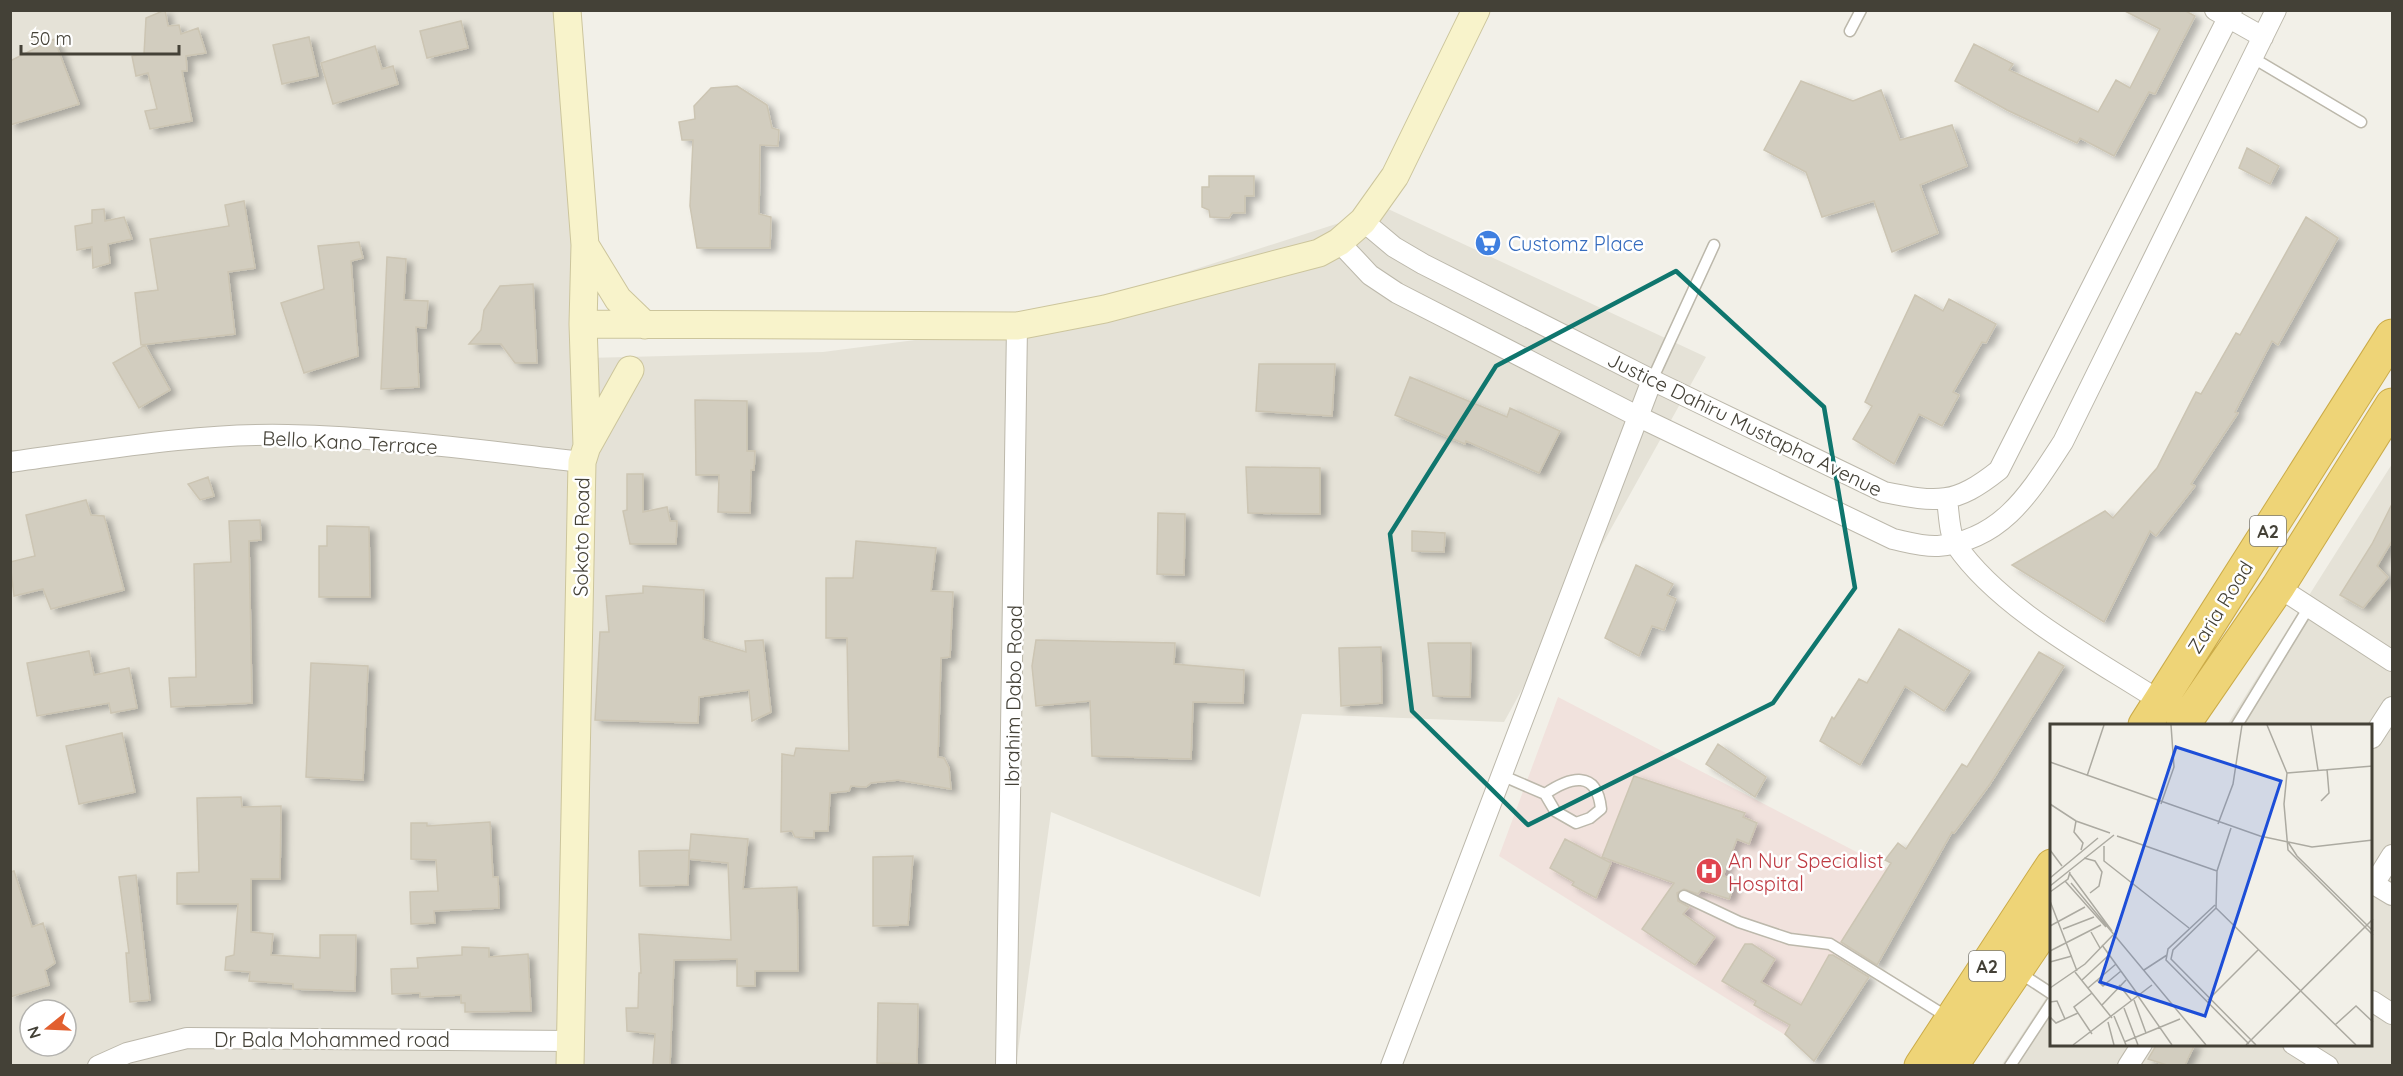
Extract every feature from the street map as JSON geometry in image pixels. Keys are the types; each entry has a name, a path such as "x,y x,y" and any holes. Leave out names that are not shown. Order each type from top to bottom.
{"highway":[{"name":"Zaria Road","path":"2152,713 2392,336"},
{"name":"Zaria Road","path":"2184,724 2278,586 2392,405"},
{"name":"A2","path":"1922,1065 2050,869"},
{"name":"A2","path":"1951,1065 2050,920"}],"street":[{"name":"Sokoto Road","path":"567,10 585,245 583,324 586,369 570,1053"},
{"path":"583,324 1017,326 1105,309 1319,253 1339,242 1363,221 1395,176 1476,10"},
{"path":"1339,242 1370,275 1396,293 1637,416 1893,539 1936,546 1955,543 1997,526 2028,494 2063,442 2276,10"},
{"path":"2225,13 2263,37"},
{"name":"Justice Dahiru Mustapha Avenue","path":"1363,221 1394,247 1423,264 1652,380 1884,492 1923,500 1947,500 1977,487 1999,470 2225,13"},
{"path":"585,245 618,299 645,325"},
{"name":"Ibrahim Dabo Road","path":"1006,1065 1017,326"},
{"path":"585,454 630,370"},
{"path":"1391,1065 1652,380"},
{"name":"Bello Kano Terrace","path":"10,462 169,441 285,435 585,454"},
{"path":"1947,500 1955,543 1994,586 2152,713"},
{"path":"2278,586 2392,661"},
{"path":"2373,736 2392,707"},
{"path":"2392,855 2373,884 2392,895"},
{"path":"2373,1002 2392,1014"},
{"name":"Dr Bala Mohammed road","path":"98,1065 127,1053 187,1038 570,1053"},
{"path":"2128,1065 2141,1046"},
{"path":"2296,1046 2328,1065"}],"lane":[{"path":"1850,31 1861,10"},
{"path":"2253,58 2361,122"},
{"path":"1652,380 1714,245"},
{"path":"2238,724 2309,607"},
{"path":"1501,775 1545,794 1555,811 1576,824 1590,818 1601,809 1599,796 1592,785 1578,778 1567,781 1545,794"},
{"path":"1684,896 1750,926 1790,939 1830,944 1952,1019"},
{"path":"2016,970 2050,993"},
{"path":"2010,1065 2050,1005"}],"highlighted area":[{"path":"1676,271 1824,407 1855,588 1773,703 1528,825 1412,711 1390,534 1496,366"}],"shaded area":[{"path":"13,10 559,11 587,358 823,352 1015,327 1386,208 1706,357 1504,722 1302,714 1260,897 1051,812 1016,1065 11,1065 10,13"},
{"path":"2392,464 2392,1065 2001,1066 2050,992 2050,1046 2373,1046 2373,724 2228,724"},
{"name":"An Nur Specialist Hospital","path":"1558,697 1901,875 1793,1040 1499,856"}],"building":[{"path":"165,10 168,26 179,25 181,34 198,28 206,53 186,56 187,71 182,71 192,121 150,129 145,111 157,109 148,73 136,76 132,56 144,54 146,18"},
{"path":"2123,10 2184,10 2195,16 2155,94 2149,92 2114,156 2080,138 2077,143 2007,110 1955,81 1974,44 2013,64 2009,70 2098,112 2116,80 2130,88 2160,29"},
{"path":"461,21 468,48 427,58 420,31"},
{"path":"309,37 318,76 282,84 273,45"},
{"path":"54,39 79,104 10,125 10,61"},
{"path":"375,46 382,69 393,66 398,84 333,104 321,63"},
{"path":"1801,81 1853,101 1881,90 1900,140 1952,125 1967,166 1920,185 1938,233 1892,252 1874,201 1822,217 1806,172 1764,150"},
{"path":"737,86 767,105 772,128 779,130 778,146 760,145 759,214 771,217 770,248 697,248 690,206 693,140 682,140 679,122 695,119 694,106 711,88"},
{"path":"2247,148 2279,166 2270,184 2239,168"},
{"path":"1209,176 1254,176 1254,196 1245,196 1245,213 1232,213 1229,218 1210,217 1209,210 1202,207 1202,187 1209,187"},
{"path":"244,201 255,268 228,272 235,334 141,345 135,293 158,290 150,239 229,226 225,205"},
{"path":"104,209 105,221 124,217 132,239 108,244 110,263 93,268 92,247 77,250 75,226 92,223 92,210"},
{"path":"2306,217 2338,238 2278,345 2272,341 2235,412 2238,413 2191,484 2195,486 2156,536 2150,531 2104,622 2012,565 2105,511 2113,518 2157,468 2196,392 2201,394 2236,333 2240,335"},
{"path":"359,242 363,258 351,261 358,356 304,373 281,303 324,289 318,246"},
{"path":"387,257 406,259 404,300 428,301 426,328 416,327 419,387 381,389"},
{"path":"533,284 537,363 515,363 501,344 469,344 481,330 484,310 500,286"},
{"path":"1915,295 1943,311 1949,299 1996,324 1986,343 1982,342 1953,392 1959,395 1942,426 1919,414 1894,464 1853,439 1872,406 1865,402"},
{"path":"145,345 170,390 139,408 113,363"},
{"path":"1259,364 1335,364 1332,416 1256,411"},
{"path":"1410,377 1507,417 1510,408 1560,431 1539,473 1466,441 1465,444 1395,415"},
{"path":"695,400 747,401 747,451 755,451 754,470 751,470 750,513 718,512 719,475 696,475"},
{"path":"1246,467 1320,468 1320,514 1248,513"},
{"path":"627,474 643,474 643,512 667,507 670,521 677,521 676,544 630,544 623,511 627,510"},
{"path":"208,477 214,496 200,500 188,484"},
{"path":"86,500 91,515 104,516 124,590 51,609 43,589 14,596 10,562 35,556 26,515"},
{"path":"2392,504 2392,541 2377,566 2388,577 2363,608 2340,595 2372,544"},
{"path":"1158,513 1185,514 1184,575 1157,574"},
{"path":"260,520 261,540 249,541 252,703 171,707 169,678 196,677 194,564 231,562 229,521"},
{"path":"327,526 369,527 370,597 319,597 319,546 327,546"},
{"path":"1412,531 1445,533 1444,552 1412,551"},
{"path":"856,541 936,548 931,591 953,592 950,657 941,658 938,757 944,758 949,768 951,789 898,780 871,783 866,787 851,786 849,791 830,793 828,831 814,831 814,838 795,837 792,831 781,832 782,754 794,756 796,748 849,751 847,638 826,638 826,578 853,578"},
{"path":"1636,565 1673,584 1667,595 1676,599 1664,630 1652,626 1639,656 1605,638"},
{"path":"643,586 704,590 703,639 746,652 745,641 763,640 771,712 752,721 749,690 699,697 698,723 595,720 600,632 609,632 606,596 643,593"},
{"path":"1899,629 1970,671 1944,711 1905,686 1860,765 1820,741 1832,717 1834,719 1859,679 1867,683"},
{"path":"1036,640 1175,643 1174,664 1244,670 1243,703 1193,702 1191,759 1092,756 1090,701 1036,706 1032,666"},
{"path":"1428,643 1471,643 1470,697 1433,696"},
{"path":"1381,647 1382,703 1341,706 1339,648"},
{"path":"89,651 94,675 129,668 137,708 111,713 109,703 37,716 27,663"},
{"path":"2039,652 2064,666 1990,784 1954,833 1952,832 1877,965 1841,942 1891,863 1885,860 1898,843 1906,849 1962,764 1967,767"},
{"path":"311,663 368,666 363,780 306,777"},
{"path":"122,733 135,792 79,804 66,746"},
{"path":"1718,744 1766,777 1755,797 1706,764"},
{"path":"1634,776 1745,813 1743,817 1757,823 1749,844 1737,839 1723,876 1736,880 1729,899 1701,890 1698,894 1684,889 1677,893 1678,901 1689,907 1683,914 1715,937 1695,965 1642,929 1674,883 1602,857"},
{"path":"241,797 242,807 281,806 280,879 251,879 251,932 273,934 271,955 320,958 320,935 356,935 355,991 293,989 293,984 249,981 250,972 225,970 226,957 234,955 238,904 177,904 177,873 199,872 197,798"},
{"path":"490,822 493,877 498,877 499,908 434,911 435,923 411,924 410,892 438,891 436,860 411,859 411,823 427,823 427,826"},
{"path":"691,834 748,839 743,889 797,887 798,971 755,971 755,986 737,986 737,959 674,960 670,1065 653,1065 655,1034 627,1031 626,1008 638,1008 639,973 641,973 639,934 731,940 728,863 689,859"},
{"path":"1565,839 1611,863 1596,898 1572,885 1574,882 1550,868"},
{"path":"689,850 688,885 640,886 639,851"},
{"path":"913,856 908,925 873,926 873,857"},
{"path":"14,871 32,927 43,923 55,963 45,970 49,985 10,997 10,872"},
{"path":"136,875 150,1000 130,1002 126,953 129,953 119,877"},
{"path":"1745,944 1752,944 1775,959 1761,982 1801,1005 1829,955 1833,955 1869,977 1814,1061 1785,1034 1790,1025 1754,1005 1756,1001 1722,981"},
{"path":"462,947 489,948 489,957 528,954 531,1011 465,1012 465,1003 461,1003 461,995 420,997 420,993 392,994 391,969 418,968 417,958 462,955"},
{"path":"878,1003 918,1004 917,1064 877,1063"},
{"path":"2156,1046 2194,1046 2185,1065 2167,1065 2148,1059"}],"place":[{"name":"Customz Place","path":"1488,243"},
{"name":"An Nur Specialist Hospital","path":"1709,871"}]}
